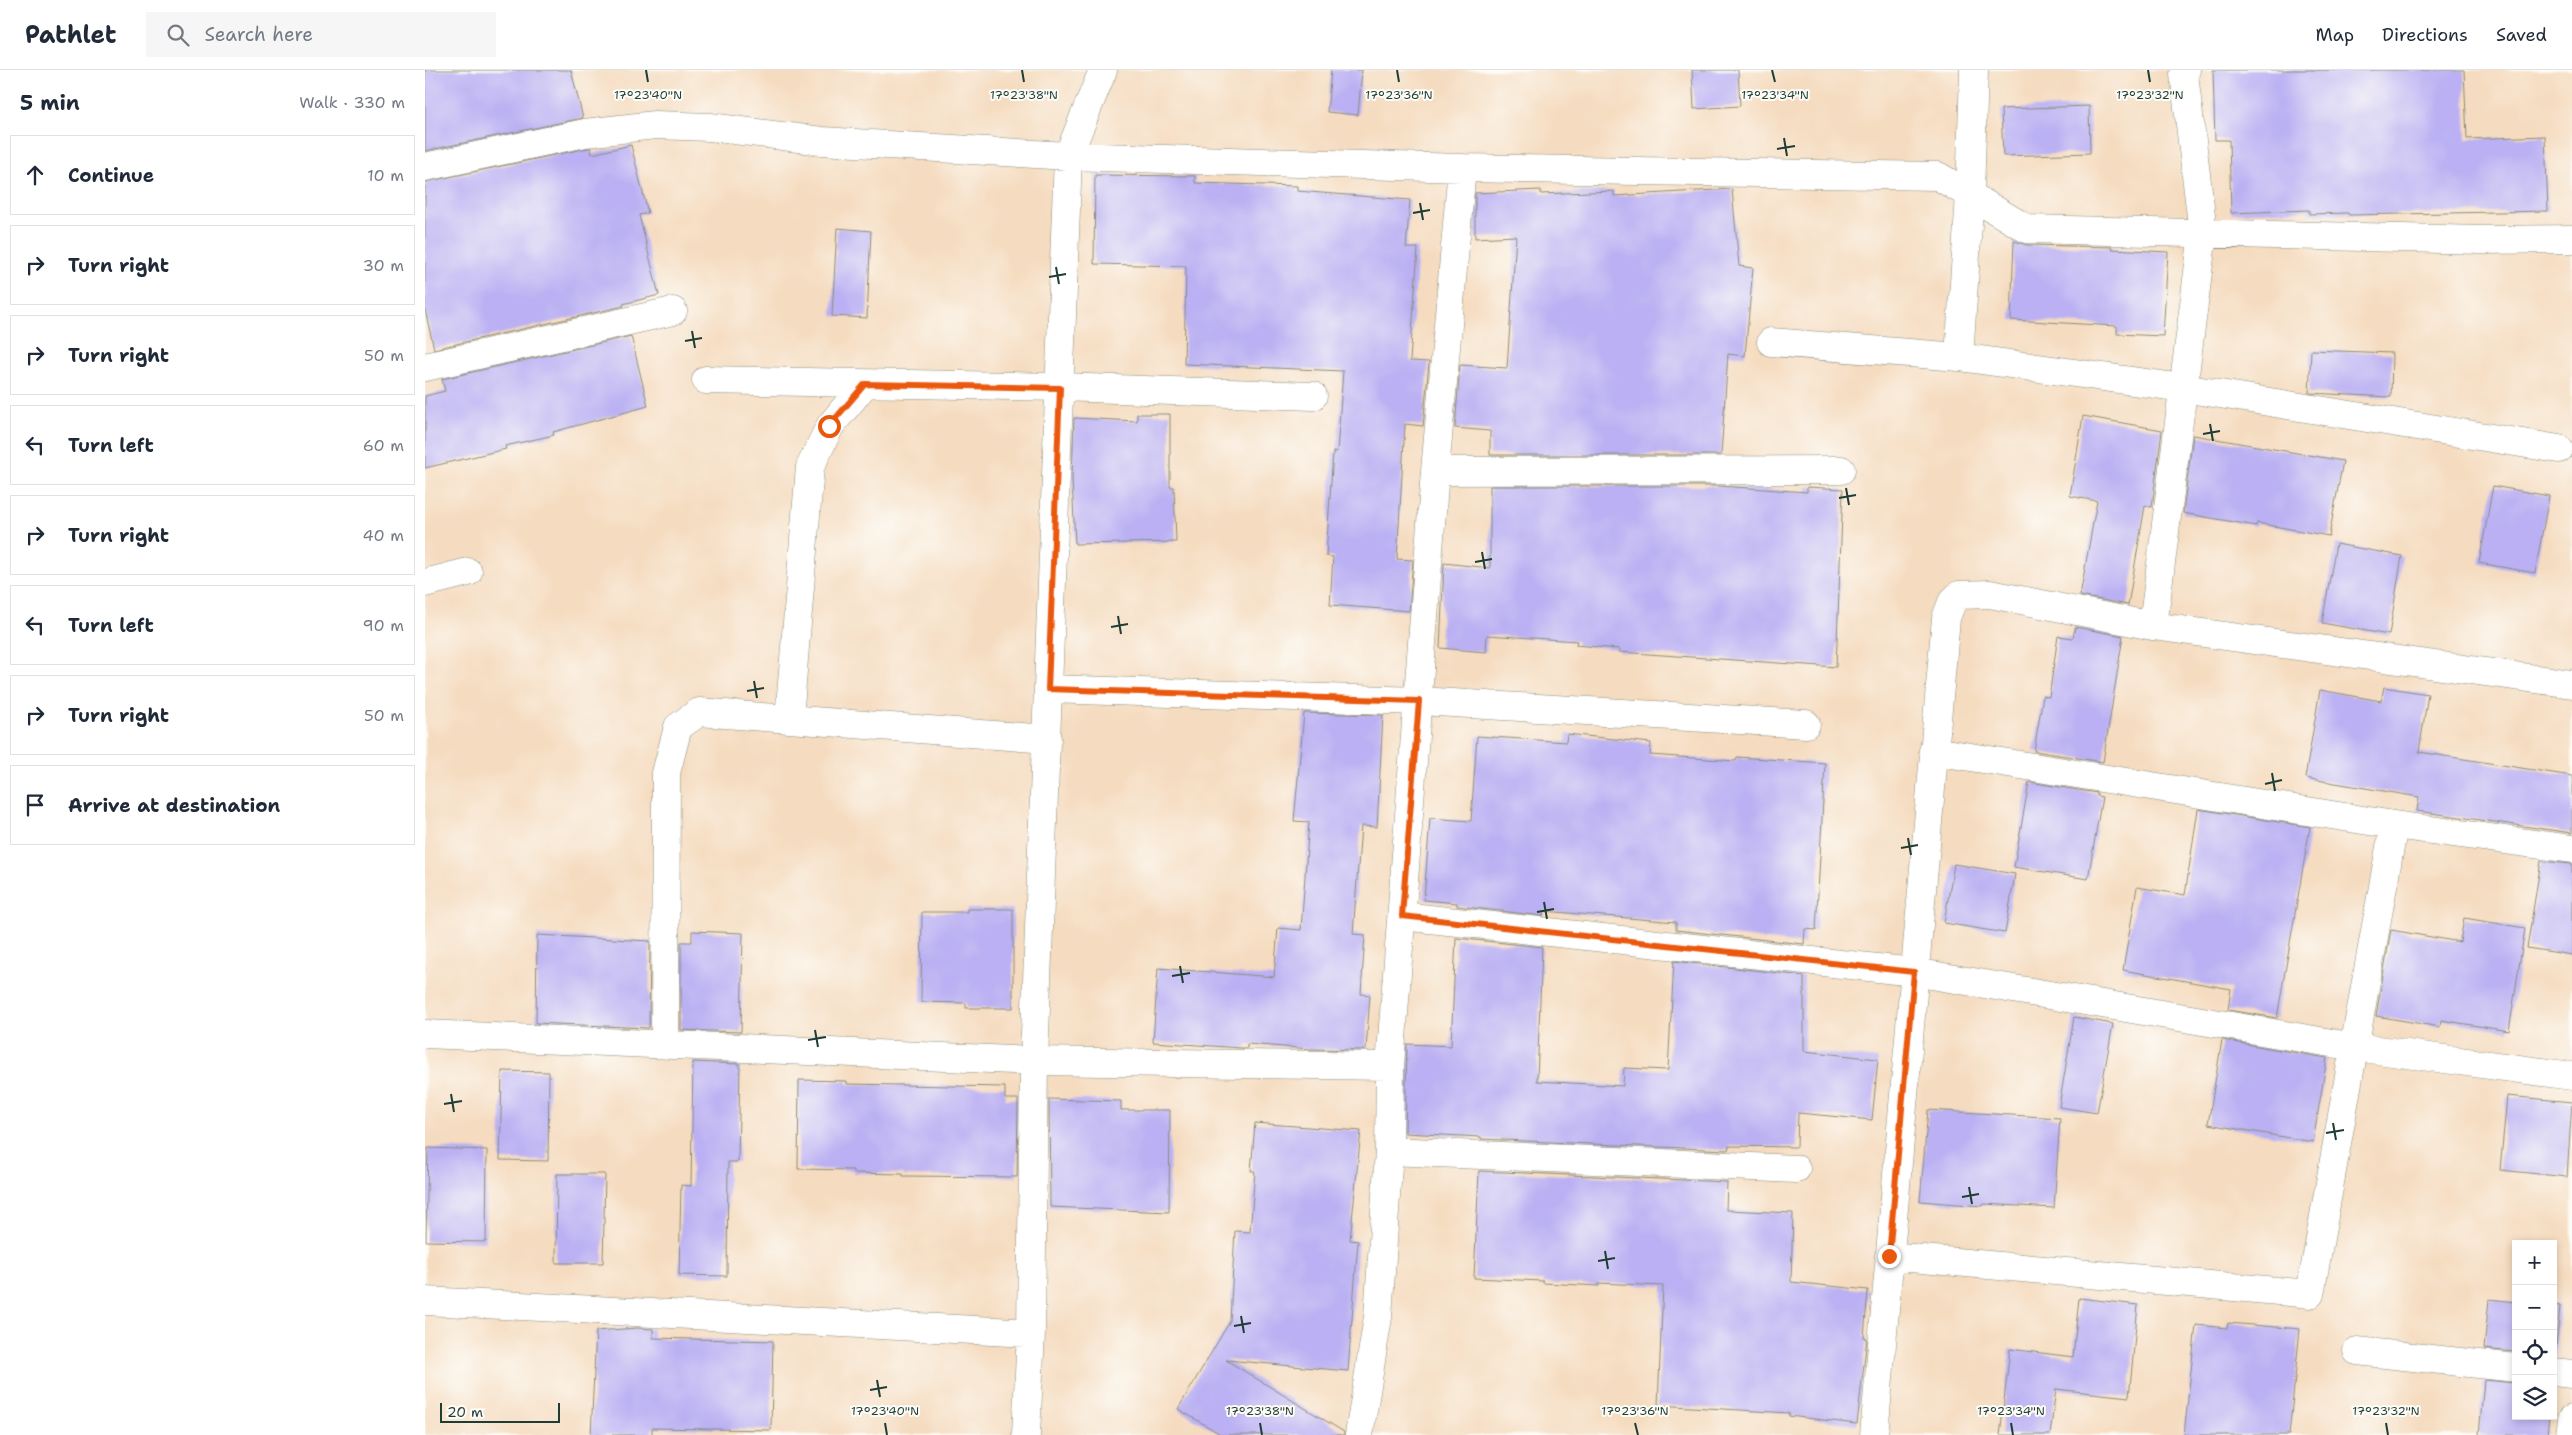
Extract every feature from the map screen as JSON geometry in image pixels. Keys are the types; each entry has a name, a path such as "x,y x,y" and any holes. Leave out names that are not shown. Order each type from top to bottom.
{"street":[{"path":"1959,357 1970,195 1974,70"},
{"path":"2153,626 2203,233 2184,74 2186,70"},
{"path":"1026,1435 1031,1333 1034,1061 1069,156 1100,71"},
{"path":"425,167 585,132 655,125 710,127 822,141 1069,156 1462,168 1937,176 2027,229 2473,240 2572,239"},
{"path":"1359,1435 1379,1317 1389,1151 1390,1066 1435,471 1462,168"},
{"path":"425,367 673,311"},
{"path":"1771,342 1959,357 2183,388 2559,449"},
{"path":"706,380 1313,396"},
{"path":"789,719 810,467 829,426 865,384"},
{"path":"1435,471 1841,470"},
{"path":"425,583 468,572"},
{"path":"1874,1435 1946,618 1953,602 1959,595 1990,594 2153,626 2572,684"},
{"path":"1048,689 1419,701 1806,724"},
{"path":"665,1043 666,774 678,727 699,712 1047,740"},
{"path":"1933,751 2394,825 2572,850"},
{"path":"1889,1256 2310,1294 2394,825"},
{"path":"1402,916 1914,972 2355,1047 2572,1076"},
{"path":"425,1034 665,1043 1034,1061 1390,1066"},
{"path":"1389,1151 1796,1168"},
{"path":"425,1300 1031,1333"},
{"path":"2357,1351 2512,1368"},
{"path":"2557,1372 2572,1374"},
{"path":"2570,1435 2572,1419"}],"building":[{"path":"425,70 571,70 583,118 425,151"},
{"path":"1331,70 1362,70 1358,115 1327,112"},
{"path":"1692,70 1738,70 1740,106 1694,109"},
{"path":"2213,70 2464,70 2467,139 2545,136 2548,211 2349,215 2348,213 2309,214 2309,210 2231,213 2229,140 2215,140"},
{"path":"2089,106 2090,153 2003,156 2001,109"},
{"path":"631,145 648,213 639,215 659,295 623,304 624,306 434,349 425,310 425,182 588,148 591,148 592,154"},
{"path":"1095,175 1195,176 1195,183 1297,186 1297,191 1410,200 1406,248 1418,248 1410,361 1429,362 1423,426 1405,424 1397,559 1413,560 1409,611 1330,605 1333,557 1326,556 1333,452 1337,452 1343,371 1184,364 1186,266 1094,264"},
{"path":"1732,189 1739,266 1753,268 1745,356 1728,354 1721,455 1490,455 1490,431 1455,428 1460,365 1507,368 1516,236 1475,238 1475,193 1541,190 1541,194 1614,191 1614,196"},
{"path":"837,228 871,231 867,318 832,316"},
{"path":"2014,241 2027,245 2112,247 2112,249 2168,252 2163,336 2117,334 2117,326 2011,320"},
{"path":"631,336 648,406 553,432 554,435 505,446 506,449 425,468 425,396 445,391 442,379"},
{"path":"2311,350 2392,353 2391,397 2309,393"},
{"path":"1137,414 1170,414 1170,487 1174,487 1176,542 1075,544 1072,478 1074,418 1137,421"},
{"path":"2083,416 2162,430 2152,507 2145,506 2128,605 2080,596 2097,501 2070,496"},
{"path":"2193,435 2343,461 2329,536 2257,523 2256,526 2183,513"},
{"path":"1490,486 1720,486 1807,492 1807,487 1843,489 1836,667 1619,652 1619,649 1576,645 1577,641 1487,635 1486,652 1440,648 1444,563 1490,568"},
{"path":"2493,486 2549,496 2535,573 2479,563"},
{"path":"2336,544 2402,556 2389,635 2322,623"},
{"path":"2075,627 2123,636 2103,762 2034,751 2043,696 2049,697 2058,636 2073,638"},
{"path":"2384,687 2428,694 2419,752 2572,776 2572,833 2417,811 2419,797 2305,778 2320,690 2381,701"},
{"path":"1304,713 1383,715 1377,827 1361,826 1353,934 1365,935 1361,994 1370,995 1366,1050 1310,1049 1247,1044 1247,1048 1241,1048 1153,1042 1158,968 1274,977 1278,928 1301,930 1309,822 1294,821"},
{"path":"1567,734 1651,743 1650,755 1736,761 1737,757 1825,763 1816,930 1805,929 1804,944 1676,930 1676,922 1544,911 1543,916 1457,906 1457,903 1424,900 1430,818 1471,821 1477,736 1566,742"},
{"path":"2029,782 2097,793 2097,796 2102,797 2088,879 2014,867"},
{"path":"2198,809 2310,827 2277,1018 2228,1010 2231,989 2123,970 2137,887 2185,895"},
{"path":"2541,861 2572,864 2572,955 2527,948"},
{"path":"1954,864 2015,874 2005,933 1944,923"},
{"path":"967,909 1013,909 1013,1008 966,1008 966,1003 921,1002 922,912 967,912"},
{"path":"2464,918 2525,928 2509,1031 2441,1020 2440,1027 2376,1016 2391,930 2460,942"},
{"path":"692,931 743,933 741,1032 681,1030 681,942 692,942"},
{"path":"537,935 650,941 649,1028 536,1023"},
{"path":"1456,938 1542,947 1537,1081 1623,1086 1624,1068 1668,1070 1674,961 1804,976 1804,1051 1878,1059 1872,1120 1798,1113 1797,1147 1729,1146 1728,1150 1481,1139 1481,1137 1405,1133 1407,1044 1451,1046"},
{"path":"2074,1017 2113,1024 2097,1113 2059,1107"},
{"path":"2222,1040 2327,1058 2313,1142 2208,1124"},
{"path":"693,1062 740,1064 738,1162 728,1162 727,1276 679,1275 681,1185 691,1186"},
{"path":"502,1071 549,1072 548,1161 500,1160"},
{"path":"799,1080 847,1081 847,1084 1005,1087 1005,1099 1018,1099 1017,1177 903,1176 903,1174 853,1173 853,1170 798,1169"},
{"path":"2507,1096 2572,1102 2567,1177 2500,1170"},
{"path":"1049,1099 1121,1101 1121,1110 1170,1110 1169,1212 1050,1207"},
{"path":"1928,1110 2060,1118 2054,1208 1984,1204 1983,1206 1920,1201"},
{"path":"1255,1123 1361,1131 1350,1240 1358,1241 1348,1371 1226,1360 1344,1432 1344,1435 1222,1435 1178,1409 1230,1321 1235,1231 1250,1232 1255,1171 1251,1171"},
{"path":"428,1148 487,1150 486,1242 426,1241"},
{"path":"1479,1171 1727,1182 1726,1210 1793,1213 1791,1282 1868,1290 1864,1337 1867,1338 1857,1424 1789,1416 1789,1413 1658,1405 1663,1286 1599,1283 1599,1286 1474,1278"},
{"path":"557,1174 605,1174 603,1263 556,1263"},
{"path":"2079,1298 2138,1305 2129,1397 2056,1389 2050,1435 2000,1435 2010,1349 2073,1357"},
{"path":"2489,1299 2512,1302 2512,1352 2484,1349"},
{"path":"2557,1306 2560,1306 2557,1337"},
{"path":"2228,1323 2300,1329 2289,1435 2184,1435 2196,1325 2227,1328"},
{"path":"637,1328 653,1329 653,1338 773,1341 771,1430 652,1428 652,1435 591,1435 596,1331"},
{"path":"2484,1380 2512,1383 2512,1420 2549,1420 2547,1435 2479,1435"}],"route":[{"path":"829,426 865,384 1060,388 1048,689 1419,701 1402,916 1914,972 1889,1256"}]}
